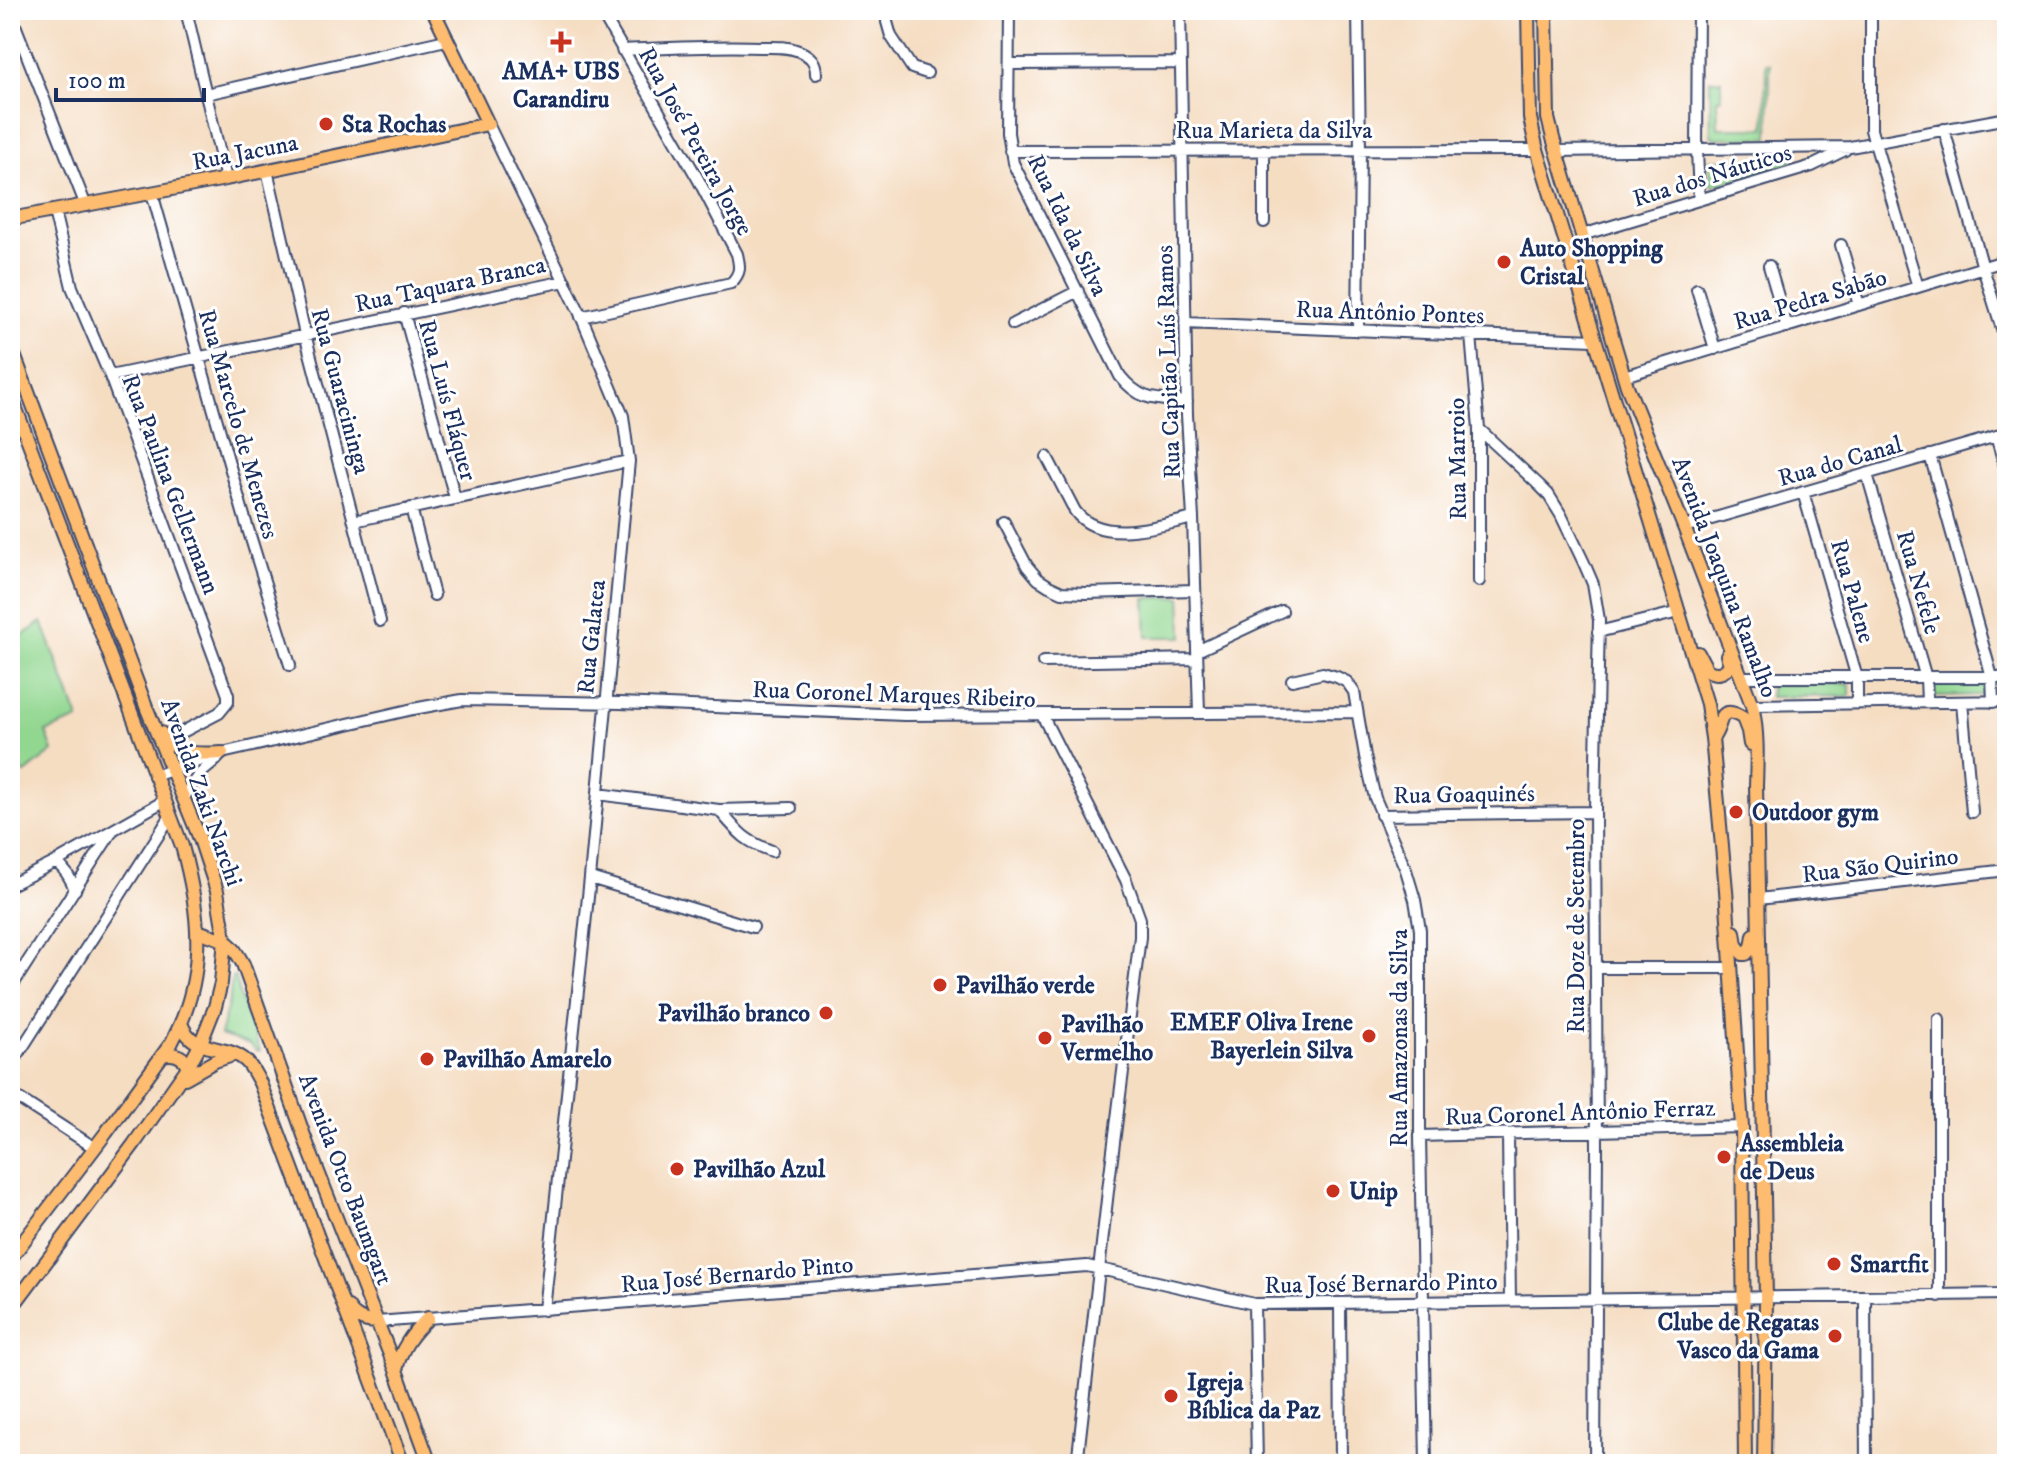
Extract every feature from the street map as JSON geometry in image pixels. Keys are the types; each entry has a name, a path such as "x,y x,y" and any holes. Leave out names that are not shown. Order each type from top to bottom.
{"main road":[{"name":"Rua Galatea","path":"433,10 488,124"},
{"name":"Avenida Joaquina Ramalho","path":"1528,10 1530,118 1537,150 1707,704 1726,890 1742,1127 1745,1464"},
{"name":"Avenida Joaquina Ramalho","path":"1546,10 1548,118 1557,151 1624,376 1742,677 1752,705 1757,735 1766,1298 1764,1464"},
{"name":"Rua Jacuna","path":"10,219 226,179 488,124"},
{"name":"Avenida Zaki Narchi","path":"10,344 212,873 222,911 225,939 221,983 215,1007 188,1067 10,1310"},
{"name":"Avenida Zaki Narchi","path":"10,393 182,846 191,879 198,931 197,964 190,994 181,1023 163,1055 10,1259"},
{"path":"1683,626 1691,633 1701,660 1711,673 1723,672 1730,664 1725,646 1727,639"},
{"path":"1712,738 1724,715 1732,713 1743,718 1750,739 1750,775 1756,786"},
{"path":"156,730 172,746 187,753 222,753"},
{"path":"1726,890 1731,899 1736,945 1743,954 1752,947 1754,931 1759,927"},
{"path":"198,931 225,939"},
{"name":"Avenida Otto Baumgart","path":"225,939 233,946 243,964 307,1144 430,1464"},
{"path":"181,1023 186,1035 200,1045 235,1055"},
{"path":"163,1055 179,1055 188,1067"},
{"path":"179,1082 197,1070 235,1055"},
{"name":"Avenida Otto Baumgart","path":"235,1055 245,1061 260,1083 401,1458"},
{"path":"340,1294 357,1317 377,1322"},
{"path":"396,1370 410,1336 428,1318"},
{"path":"401,1458 401,1447 407,1443 415,1441 422,1444"}],"street":[{"path":"186,10 226,179"},
{"name":"Rua José Pereira Jorge","path":"581,317 731,283 740,267 737,254 698,179 600,10"},
{"path":"887,10 891,36 912,68 927,73"},
{"name":"Rua Ida da Silva","path":"1009,10 1008,133 1013,163 1120,376 1129,387 1149,398 1187,402"},
{"name":"Rua Capitão Luís Ramos","path":"1180,10 1187,402 1199,713"},
{"path":"1358,10 1358,331"},
{"path":"1698,10 1699,200"},
{"path":"1871,10 1871,130 1918,287"},
{"path":"10,12 86,206"},
{"path":"206,94 446,40"},
{"path":"622,50 785,47 808,56 816,66 816,74"},
{"path":"1009,64 1181,63"},
{"path":"1557,151 1850,147 2007,118"},
{"name":"Rua Galatea","path":"488,124 565,281 623,416 629,461 590,878 544,1310"},
{"path":"1944,129 2007,345"},
{"name":"Rua dos Náuticos","path":"1582,235 1812,166 1850,147"},
{"path":"1264,150 1264,222"},
{"name":"Rua Marieta da Silva","path":"1010,151 1537,150"},
{"name":"Rua Guaracininga","path":"267,170 305,334 380,621"},
{"name":"Rua Marcelo de Menezes","path":"152,193 290,665"},
{"name":"Rua Paulina Gellermann","path":"54,211 72,287 110,376 228,695 228,702 219,713 167,740"},
{"path":"1841,245 1859,305"},
{"name":"Rua Pedra Sabão","path":"1624,376 2007,260"},
{"path":"1769,266 1787,327"},
{"name":"Rua Taquara Branca","path":"110,376 565,281"},
{"path":"1697,289 1715,349"},
{"path":"1013,324 1078,291"},
{"name":"Rua Luís Fláquer","path":"404,313 455,498"},
{"name":"Rua Antônio Pontes","path":"1185,323 1594,340"},
{"name":"Rua Marroio","path":"1471,335 1479,429 1479,581"},
{"name":"Rua Doze de Setembro","path":"1479,429 1548,494 1593,584 1599,620 1595,812 1595,1464"},
{"path":"2002,434 2007,473"},
{"name":"Rua do Canal","path":"1684,527 2002,434"},
{"path":"1930,455 1992,677 1993,702"},
{"path":"1047,457 1075,511 1091,526 1149,529 1193,518"},
{"path":"354,521 629,461"},
{"name":"Rua Nefele","path":"1867,474 1926,678 1927,702"},
{"name":"Rua Palene","path":"1803,492 1857,678 1857,702"},
{"path":"411,508 434,595"},
{"path":"1004,522 1027,566 1038,579 1062,592 1195,590"},
{"path":"1043,662 1197,655 1282,611"},
{"path":"1598,632 1679,612"},
{"name":"Rua Amazonas da Silva","path":"1292,680 1323,673 1347,682 1354,692 1370,782 1415,900 1420,930 1426,1464"},
{"path":"1742,677 2007,677"},
{"name":"Rua Coronel Marques Ribeiro","path":"154,776 222,753 462,700 904,715 1042,715 1126,880 1140,919 1077,1464"},
{"path":"1752,705 2007,701"},
{"path":"1962,702 1972,812"},
{"path":"1042,715 1357,712"},
{"path":"184,798 195,779 222,753"},
{"path":"598,794 719,810 791,808"},
{"path":"10,885 164,801"},
{"path":"719,810 745,839 772,851"},
{"name":"Rua Goaquinés","path":"1381,815 1595,812"},
{"path":"10,1067 170,817"},
{"path":"10,989 113,830"},
{"path":"56,862 65,869 75,890"},
{"name":"Rua São Quirino","path":"1759,899 2007,870"},
{"path":"590,878 753,927"},
{"path":"1597,968 1730,968"},
{"path":"1939,1019 1939,1296"},
{"path":"10,1093 95,1148"},
{"name":"Rua Coronel Antônio Ferraz","path":"1420,1136 1742,1127"},
{"path":"1508,1134 1510,1301"},
{"name":"Rua José Bernardo Pinto","path":"377,1322 1082,1267 1099,1268 1254,1304 2007,1294"},
{"path":"1865,1297 1866,1464"},
{"path":"1340,1303 1341,1464"},
{"path":"1254,1304 1257,1464"}],"green space":[{"path":"1766,63 1770,63 1769,138 1714,138 1711,135 1710,80 1721,80 1721,99 1717,99 1718,128 1765,128"},
{"path":"1793,159 1795,162 1711,186 1711,160"},
{"path":"1181,597 1183,637 1147,637 1145,598"},
{"path":"42,622 79,719 46,732 53,751 25,773 14,769 10,771 10,640"},
{"path":"1933,683 1986,683 1986,695 1934,696"},
{"path":"1850,684 1850,696 1770,697 1770,685"},
{"path":"232,977 235,977 260,1051 249,1044 220,1035"}],"place":[{"name":"AMA+ UBS Carandiru","path":"561,42"},
{"name":"Sta Rochas","path":"326,124"},
{"name":"Auto Shopping Cristal","path":"1504,262"},
{"name":"Outdoor gym","path":"1736,812"},
{"name":"Pavilhão verde","path":"940,985"},
{"name":"Pavilhão branco","path":"826,1013"},
{"name":"EMEF Oliva Irene Bayerlein Silva","path":"1369,1036"},
{"name":"Pavilhão Vermelho","path":"1045,1038"},
{"name":"Pavilhão Amarelo","path":"427,1059"},
{"name":"Assembleia de Deus","path":"1724,1157"},
{"name":"Pavilhão Azul","path":"677,1169"},
{"name":"Unip","path":"1333,1191"},
{"name":"Smartfit","path":"1834,1264"},
{"name":"Clube de Regatas Vasco da Gama","path":"1835,1336"},
{"name":"Igreja Bíblica da Paz","path":"1171,1396"}]}
